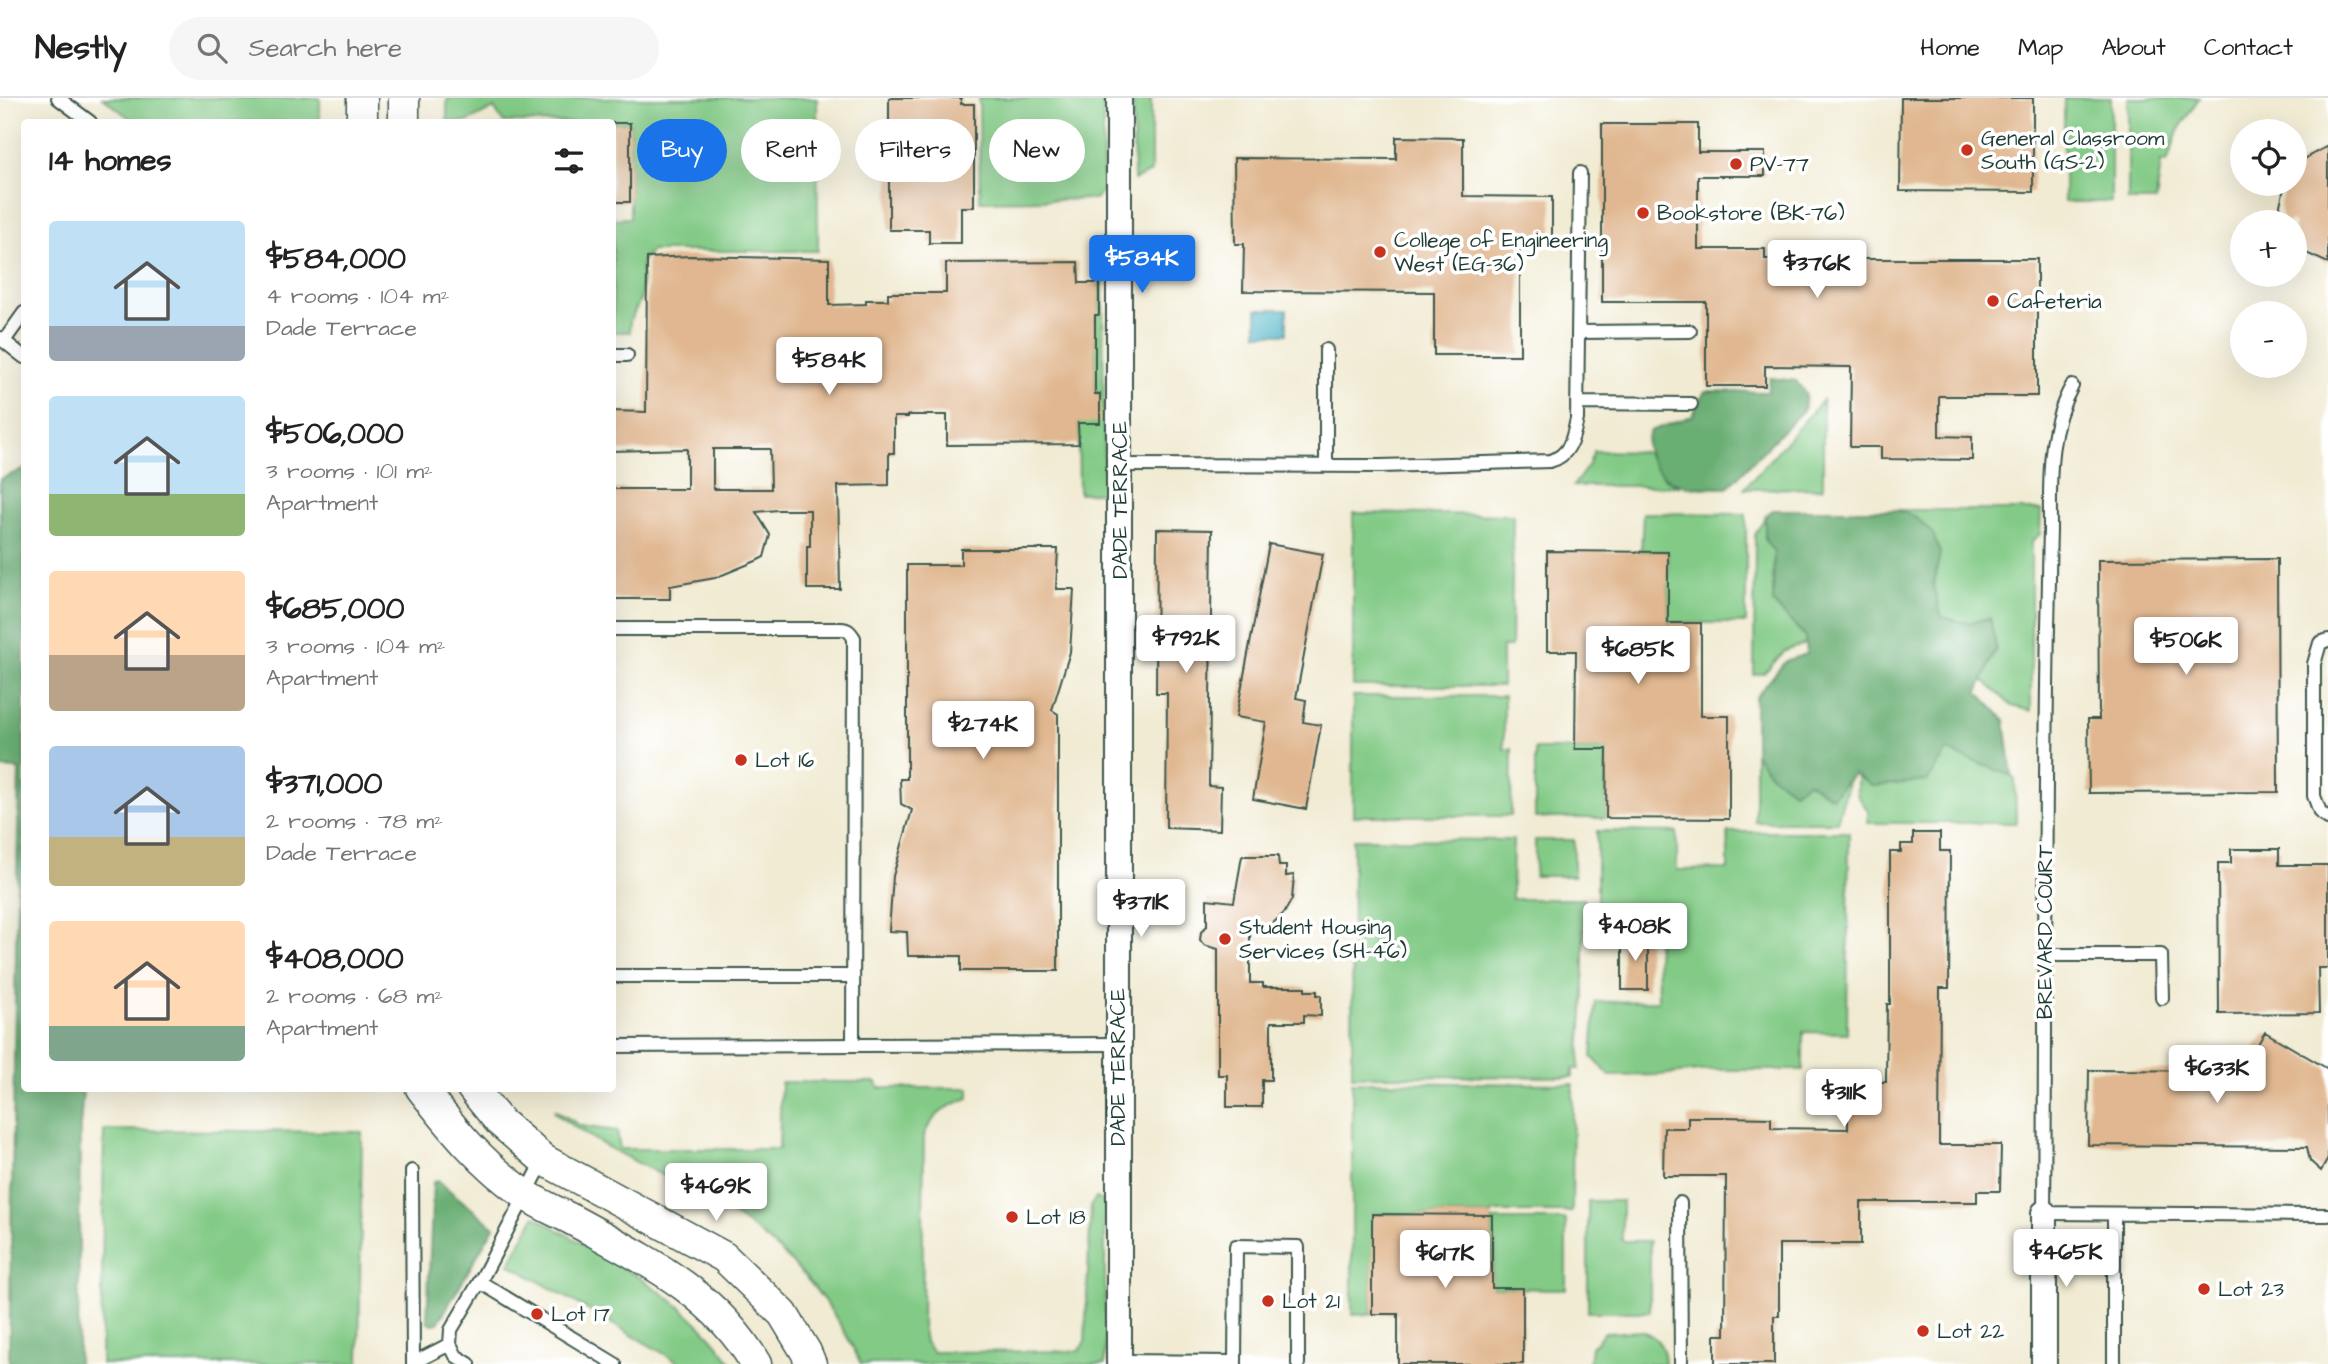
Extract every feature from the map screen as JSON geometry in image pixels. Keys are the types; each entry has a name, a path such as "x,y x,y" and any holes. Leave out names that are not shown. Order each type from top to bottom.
{"street":[{"path":"362,98 362,119"},
{"path":"404,98 404,119"},
{"name":"DADE TERRACE","path":"1119,98 1119,1362"},
{"path":"425,1092 470,1149 526,1195 667,1273 711,1306 747,1347 757,1364"},
{"path":"475,1092 499,1121 544,1160 724,1257 783,1314 811,1364"},
{"name":"BREVARD COURT","path":"2044,1213 2044,1364"}],"lane":[{"path":"58,98 86,119"},
{"path":"1120,465 1326,466 1511,462 1560,458 1565,454 1574,433 1577,403 1580,173"},
{"path":"21,317 2,340 21,355"},
{"path":"1579,332 1690,331"},
{"path":"1326,350 1326,466"},
{"path":"616,355 627,355"},
{"name":"BREVARD COURT","path":"2044,1213 2045,832 2050,500 2053,440 2058,417 2071,386"},
{"path":"1577,403 1691,404"},
{"path":"616,629 846,629 854,638 853,1045"},
{"path":"2328,640 2320,643 2314,664 2314,796 2320,812 2328,818"},
{"path":"2046,956 2161,955 2162,998"},
{"path":"616,976 853,976"},
{"path":"616,1046 1119,1044"},
{"path":"468,1364 456,1356 450,1344 451,1330 480,1282 544,1160"},
{"path":"412,1171 414,1363 450,1344"},
{"path":"1680,1203 1681,1364"},
{"path":"2044,1213 2328,1215"},
{"path":"2114,1214 2114,1364"},
{"path":"1119,1362 1235,1363 1236,1247 1298,1247 1298,1364"},
{"path":"480,1282 615,1364"}],"green space":[{"path":"103,98 320,98 320,119 131,119"},
{"path":"447,98 817,98 817,119 741,119 741,182 818,182 818,251 651,251 642,260 641,298 630,321 630,332 616,332 616,219 630,218 630,123 616,123 616,119 501,119 494,108 473,119 447,119"},
{"path":"979,98 1103,98 1103,190 1095,199 980,201"},
{"path":"1133,98 1151,98 1151,172 1134,180"},
{"path":"2064,98 2111,98 2111,202 2064,202"},
{"path":"2128,98 2199,98 2178,131 2167,163 2161,162 2156,201 2128,201"},
{"path":"1099,283 1103,283 1104,493 1079,493 1078,423 1100,394 1095,394 1095,315 1099,314"},
{"path":"1770,378 1796,381 1806,394 1804,409 1727,488 1685,486 1667,479 1659,472 1647,450 1650,431 1692,416 1705,391 1768,392"},
{"path":"1823,400 1823,488 1744,489"},
{"path":"1594,451 1646,452 1665,479 1679,486 1573,486 1588,466"},
{"path":"21,470 21,1092 83,1092 80,1128 78,1364 9,1364 19,769 0,768 0,479"},
{"path":"1773,510 1897,510 1916,517 1933,534 1940,553 1933,586 1942,617 1967,623 1990,618 1996,648 1978,692 2005,720 2012,776 1947,751 1927,781 1873,786 1853,774 1832,797 1808,782 1793,791 1771,775 1755,754 1755,698 1783,664 1807,654 1805,636 1773,603 1774,552 1765,540 1765,517"},
{"path":"1897,510 2041,510 2040,534 2031,542 2031,711 2012,706 1983,680 1996,648 1990,618 1967,623 1942,618 1933,586 1940,553 1916,517"},
{"path":"1353,513 1513,515 1511,647 1502,647 1502,686 1353,686"},
{"path":"1643,513 1746,514 1746,623 1668,623 1668,552 1641,552"},
{"path":"1765,517 1765,540 1774,552 1773,603 1805,636 1806,644 1785,651 1764,673 1754,675 1755,535"},
{"path":"1353,696 1504,696 1504,749 1512,749 1511,816 1353,816"},
{"path":"1535,749 1607,749 1606,818 1535,818"},
{"path":"1947,750 2012,776 2015,780 2016,823 1868,823 1868,811 1857,794 1857,776 1873,786"},
{"path":"1755,754 1771,775 1808,782 1832,797 1848,778 1838,822 1755,822"},
{"path":"1597,831 1677,832 1677,870 1728,869 1728,832 1849,832 1847,1033 1803,1032 1803,1070 1709,1070 1610,1076 1592,1057 1596,1002 1658,1001 1657,928 1597,928"},
{"path":"1353,839 1513,840 1512,899 1584,899 1584,999 1579,1069 1573,1069 1573,1077 1352,1076"},
{"path":"1535,840 1574,840 1574,876 1535,876"},
{"path":"781,1082 877,1082 879,1088 969,1088 969,1098 942,1111 924,1135 922,1324 925,1342 933,1352 1079,1351 1085,1341 1091,1205 1096,1198 1103,1201 1105,1364 861,1364 832,1311 815,1288 796,1266 753,1228 702,1196 607,1147 554,1112 555,1110 581,1126 617,1131 620,1149 779,1149"},
{"path":"1352,1082 1573,1084 1572,1212 1493,1212 1492,1215 1373,1214 1372,1314 1352,1315"},
{"path":"104,1130 362,1132 359,1364 101,1364"},
{"path":"438,1181 494,1227 438,1323 432,1324 427,1321 433,1182"},
{"path":"1588,1201 1622,1201 1622,1241 1650,1241 1650,1312 1588,1312"},
{"path":"535,1216 668,1297 692,1317 732,1364 682,1364 509,1264"},
{"path":"1492,1220 1566,1220 1566,1289 1492,1288"},
{"path":"1642,1331 1660,1343 1665,1364 1589,1364 1591,1347 1604,1333"}],"water":[{"path":"1257,309 1287,309 1287,334 1257,334"}],"building":[{"path":"889,98 961,98 961,104 974,104 974,119 889,119"},
{"name":"General Classroom South (GS-2)","path":"1901,98 2033,98 2033,192 1900,191"},
{"path":"616,123 630,123 630,202 616,202"},
{"path":"1602,124 1698,124 1698,152 1765,152 1765,176 1698,176 1698,249 1765,249 1765,259 2037,259 2037,396 1939,396 1939,436 1972,437 1972,460 1881,459 1881,447 1850,447 1851,367 1765,366 1765,386 1706,386 1706,302 1602,302"},
{"name":"College of Engineering West (EG-36)","path":"1396,137 1463,138 1463,196 1552,197 1552,240 1520,240 1520,355 1434,355 1434,292 1243,291 1244,244 1235,244 1234,158 1396,159"},
{"path":"2328,146 2328,263 2307,253 2307,210 2281,210 2282,196 2307,196 2309,156"},
{"path":"889,182 974,182 974,207 961,207 961,243 929,243 929,230 889,230"},
{"path":"691,256 829,259 829,305 866,304 866,300 888,300 888,293 946,293 946,263 1078,262 1079,283 1099,283 1099,315 1095,315 1095,394 1100,394 1100,423 1078,423 1079,444 947,445 947,415 894,417 894,453 889,453 889,485 838,486 840,589 807,589 810,510 778,510 756,512 770,535 764,557 715,578 670,586 670,599 616,599 616,489 687,489 687,449 616,451 616,411 646,412 647,258","holes":["713,449 770,449 771,489 713,489"]},
{"path":"1157,529 1212,530 1209,786 1221,787 1220,830 1166,828 1167,693 1156,693"},
{"path":"1269,544 1323,554 1296,698 1306,700 1303,722 1321,725 1306,809 1253,799 1266,722 1236,717"},
{"path":"961,549 1058,549 1056,589 1074,589 1070,652 1052,710 1058,714 1058,971 961,971 961,956 908,956 907,932 889,931 893,876 912,810 901,804 900,779 907,779 907,565 961,565"},
{"path":"1547,551 1668,552 1668,623 1701,623 1701,716 1729,716 1729,819 1606,818 1607,749 1575,749 1576,651 1547,651"},
{"path":"2277,559 2278,792 2089,793 2088,719 2099,719 2098,560"},
{"path":"1913,833 1940,833 1940,851 1950,851 1949,988 1940,988 1939,1145 2001,1145 2000,1191 1977,1191 1977,1202 1861,1202 1861,1244 1779,1244 1779,1316 1774,1316 1774,1364 1715,1364 1715,1335 1725,1335 1726,1176 1663,1176 1664,1128 1688,1128 1688,1117 1723,1117 1771,1118 1771,1128 1848,1129 1848,1082 1886,1082 1887,1004 1890,1004 1890,852 1901,852 1901,844 1913,844"},
{"path":"2231,849 2279,849 2279,865 2328,865 2328,968 2318,968 2319,1013 2219,1014 2218,863 2231,863"},
{"name":"Student Housing Services (SH-46)","path":"1242,856 1278,856 1279,866 1286,866 1286,876 1294,875 1292,899 1284,913 1272,924 1250,932 1250,983 1263,983 1263,987 1305,987 1305,991 1317,991 1317,995 1321,995 1321,1016 1304,1015 1304,1022 1271,1022 1271,1080 1262,1080 1262,1107 1227,1107 1227,1075 1218,1075 1218,949 1204,945 1200,940 1201,932 1207,926 1207,899 1234,902"},
{"path":"1622,936 1648,936 1648,990 1622,990"},
{"path":"2265,1032 2328,1069 2328,1159 2321,1171 2310,1161 2307,1147 2088,1145 2089,1070 2242,1071"},
{"path":"1372,1214 1492,1215 1492,1288 1523,1288 1523,1364 1398,1364 1398,1314 1372,1314"}],"place":[{"name":"General Classroom South (GS-2)","path":"1967,150"},
{"name":"PV-77","path":"1736,164"},
{"name":"Bookstore (BK-76)","path":"1643,213"},
{"name":"College of Engineering West (EG-36)","path":"1380,252"},
{"name":"Cafeteria","path":"1993,301"},
{"name":"Lot 16","path":"741,760"},
{"name":"Student Housing Services (SH-46)","path":"1225,939"},
{"name":"Lot 18","path":"1012,1217"},
{"name":"Lot 23","path":"2204,1289"},
{"name":"Lot 21","path":"1268,1301"},
{"name":"Lot 17","path":"537,1314"},
{"name":"Lot 22","path":"1923,1331"}]}
